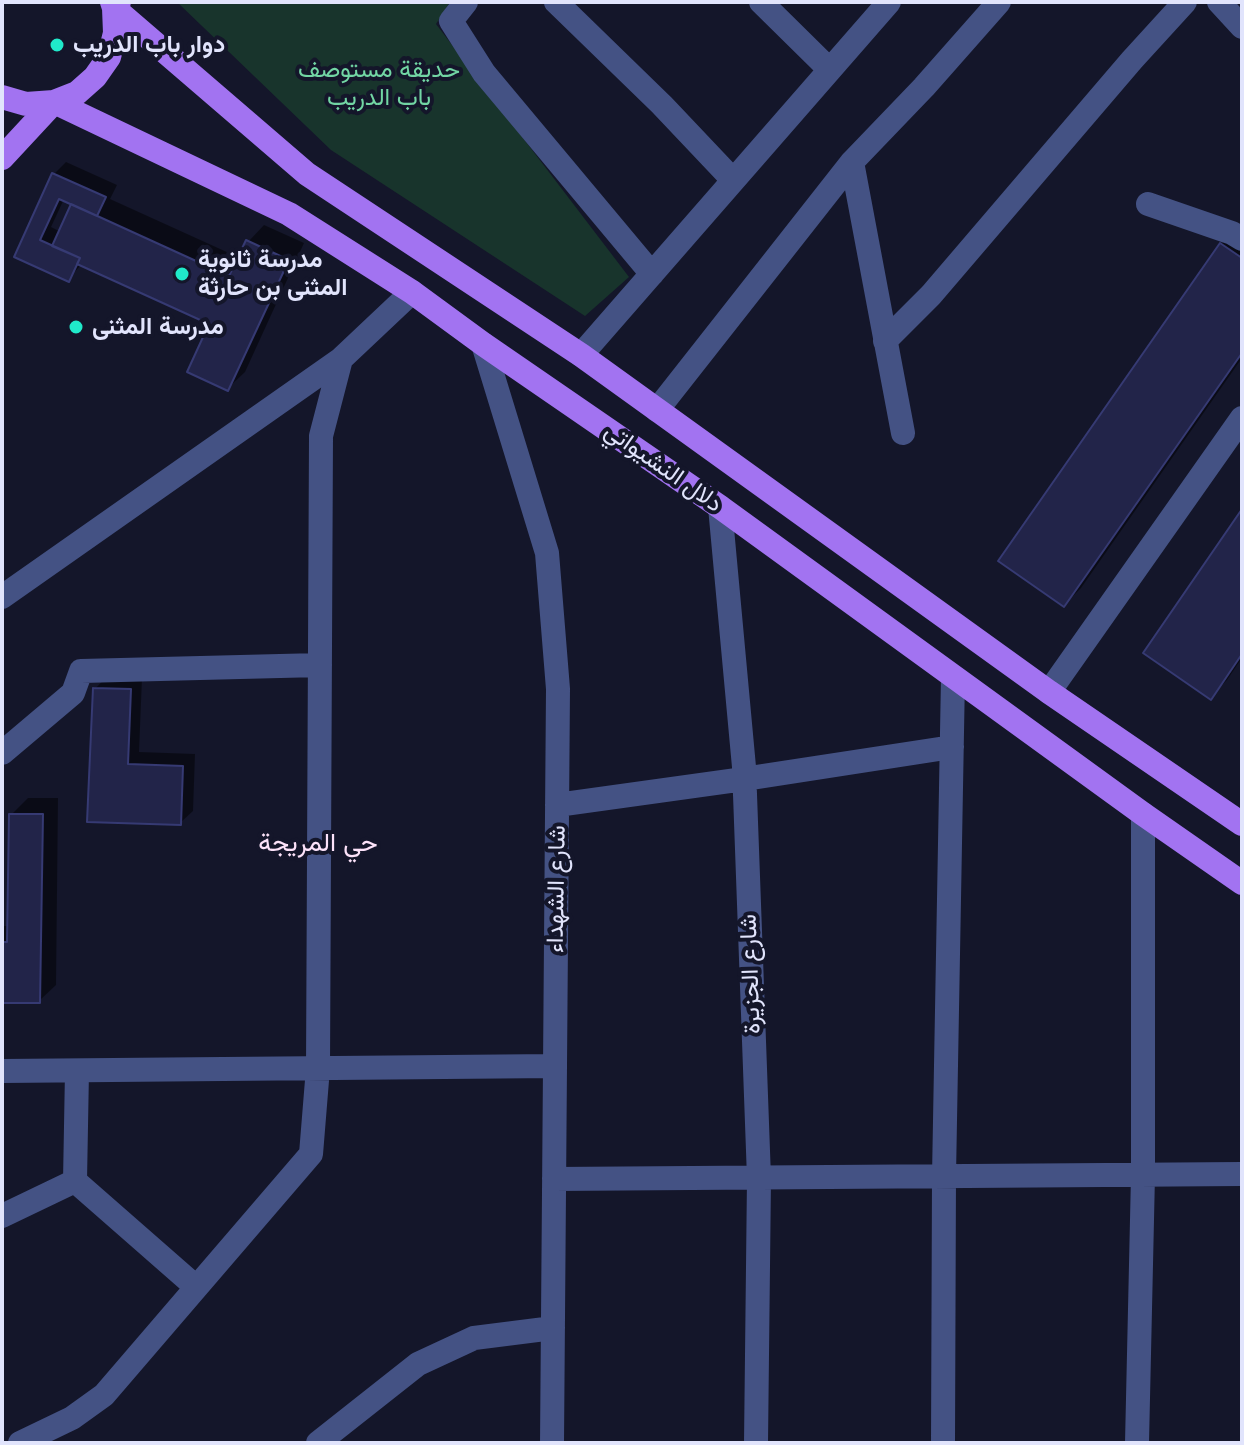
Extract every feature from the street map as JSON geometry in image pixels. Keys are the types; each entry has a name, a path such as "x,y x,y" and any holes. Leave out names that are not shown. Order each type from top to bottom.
{"main road":[{"path":"2,97 26,104 54,102 77,93 95,77 109,57 115,33 115,4"},
{"path":"115,4 307,174 581,355 1049,692 1242,824"},
{"path":"2,158 54,102"},
{"name":"دلال النشيواتي","path":"54,102 289,214 412,292 720,507 1242,883"}],"street":[{"path":"466,2 451,21 484,73 652,274"},
{"path":"556,2 662,105 733,180"},
{"path":"761,2 829,69"},
{"path":"581,355 889,2"},
{"path":"657,410 852,162 999,2"},
{"path":"885,341 931,295 1185,2"},
{"path":"1219,2 1242,27"},
{"path":"852,162 903,433"},
{"path":"1148,204 1242,239"},
{"path":"2,597 341,359 412,292"},
{"name":"شارع الشهداء","path":"483,344 547,553 558,689 552,1443"},
{"path":"20,1443 72,1418 104,1395 311,1154 318,1068 321,436 341,359"},
{"path":"1049,692 1242,418"},
{"name":"شارع الجزيرة","path":"720,507 744,779 759,1178 756,1443"},
{"path":"2,753 73,693 81,671 320,665"},
{"path":"943,1443 944,1176 953,677"},
{"path":"557,805 952,747"},
{"path":"1137,1443 1143,1175 1143,814"},
{"path":"2,1071 555,1066"},
{"path":"77,1071 75,1181 196,1287"},
{"path":"554,1179 1242,1174"},
{"path":"2,1216 75,1181"},
{"path":"318,1443 418,1364 474,1338 553,1328"}],"green space":[{"name":"حديقة مستوصف باب الدريب","path":"177,2 450,2 436,24 629,277 585,316 331,150"}],"building":[{"path":"52,173 106,197 97,216 59,199 40,240 80,258 69,282 14,257"},
{"path":"71,204 229,276 246,240 289,260 228,391 187,372 209,324 77,264 80,258 52,246"},
{"path":"1220,243 1242,258 1242,353 1064,607 998,561"},
{"path":"1242,509 1242,654 1211,700 1143,653"},
{"path":"93,688 131,689 128,764 183,766 181,825 87,822"},
{"path":"9,814 43,814 40,1003 2,1003 2,942 7,942"}],"place":[{"name":"دوار باب الدريب","path":"57,45"},
{"name":"مدرسة ثانوية المثنى بن حارثة","path":"182,274"},
{"name":"مدرسة المثنى","path":"76,327"}],"district":[{"name":"حي المريجة","path":"318,844"}]}
